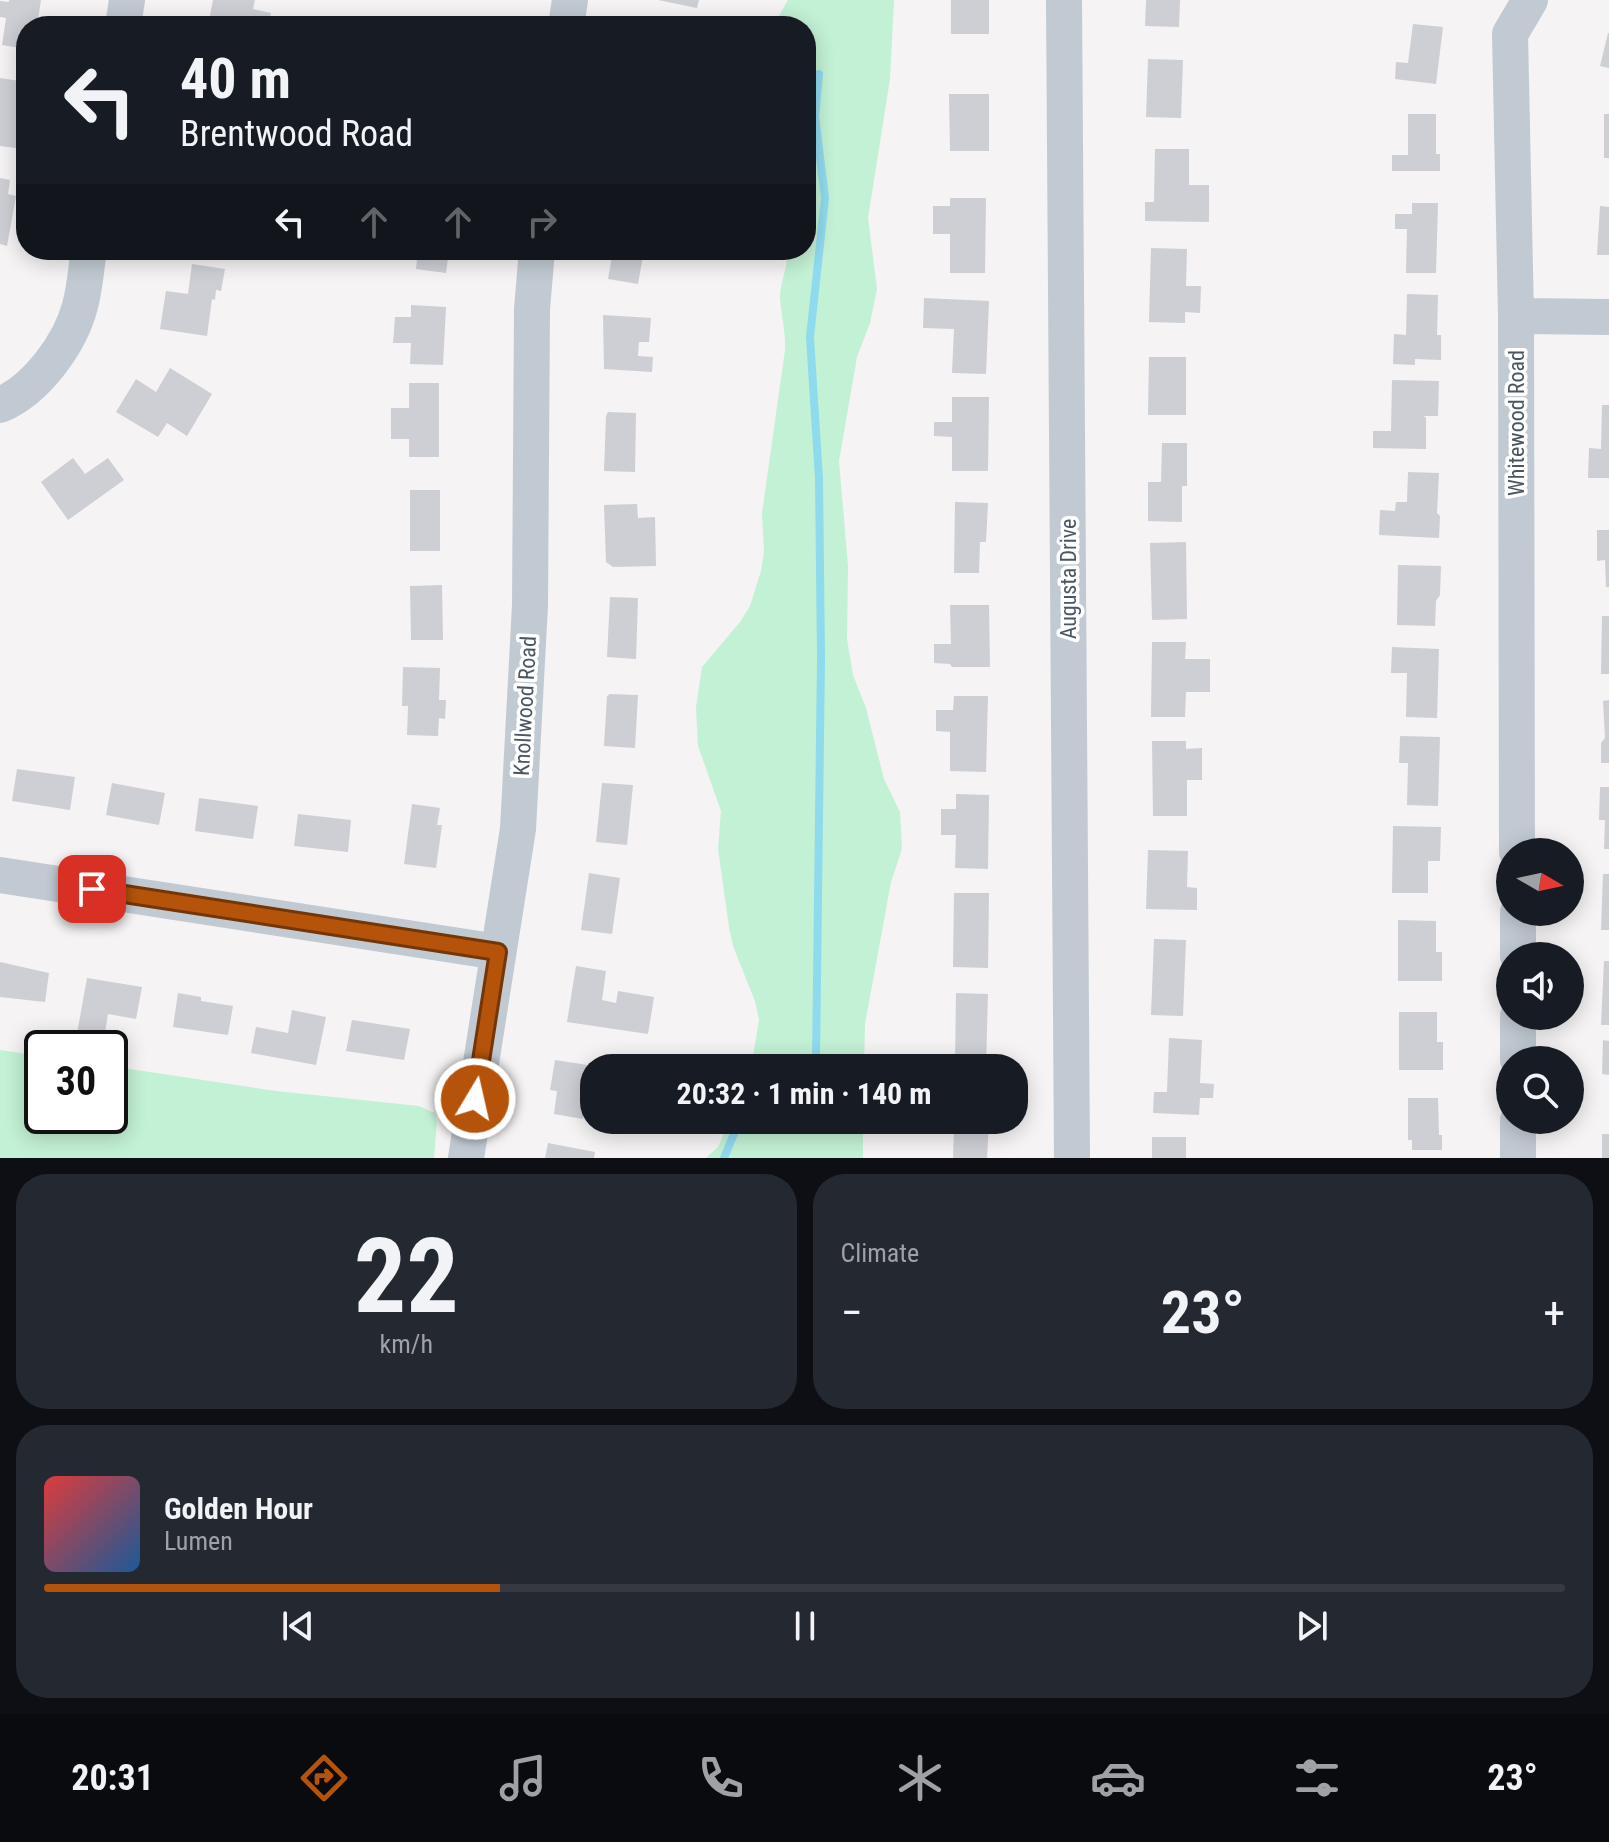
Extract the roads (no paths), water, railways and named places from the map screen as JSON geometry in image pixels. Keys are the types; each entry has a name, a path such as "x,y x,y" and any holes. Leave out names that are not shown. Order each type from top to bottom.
{"street":[{"name":"Augusta Drive","path":"1064,0 1072,1158"},
{"name":"Whitewood Road","path":"1517,838 1516,316 1510,34 1530,0"},
{"path":"0,405 19,397 56,356 80,307 87,260"},
{"name":"Knollwood Road","path":"466,1158 518,829 530,605 532,309 536,260"},
{"path":"1516,316 1609,317"},
{"path":"0,875 498,952"},
{"path":"1518,1134 1518,1158"}],"waterway":[{"path":"816,106 819,74"},
{"path":"816,124 825,198 810,337 819,479 821,658 816,1054"},
{"path":"724,1158 734,1134"}]}
